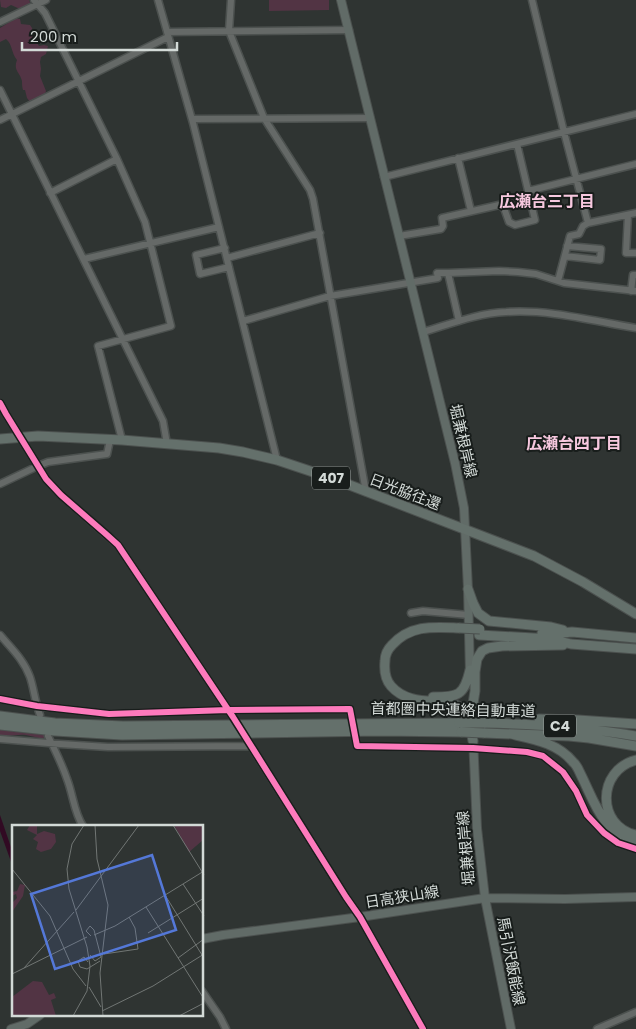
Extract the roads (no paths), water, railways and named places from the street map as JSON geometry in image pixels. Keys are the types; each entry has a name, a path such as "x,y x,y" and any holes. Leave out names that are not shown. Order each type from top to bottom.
{"highway":[{"name":"日光脇往還","path":"0,439 46,436 122,440 219,448 277,460 334,479 521,551 555,567 636,614"},
{"path":"468,589 478,613 489,621 636,638"},
{"path":"459,631 429,627 415,629 406,633 389,648 385,657 385,673 391,686 399,694 418,701 450,704 462,709 466,715 473,745"},
{"path":"470,670 468,682 464,689 458,695 452,697 417,694 407,691 393,679 389,667 390,657 394,649 406,638 432,632 552,634 572,632"},
{"path":"480,632 551,639 571,644 636,649"},
{"path":"472,710 475,672 482,651 502,646 571,644"},
{"name":"首都圏中央連絡自動車道","path":"0,716 55,723 123,726 460,727"},
{"path":"460,727 569,720 636,724"},
{"name":"首都圏中央連絡自動車道","path":"0,725 55,732 122,735 380,731 460,727"},
{"name":"首都圏中央連絡自動車道","path":"484,726 545,725 636,736"},
{"name":"首都圏中央連絡自動車道","path":"484,726 511,734 589,738 636,746"},
{"path":"511,734 545,743 560,750 574,762 596,807 607,824 618,833 636,841"},
{"path":"636,760 625,764 612,777 607,788 606,798 610,815 615,822 624,830 636,835"}],"main road":[{"name":"堀兼根岸線","path":"344,1 349,30 455,463 464,508 477,828 485,898"},
{"name":"日高狭山線","path":"204,939 485,898 636,896"},
{"name":"馬引沢飯能線","path":"485,898 511,1029"},
{"path":"10,1029 27,1024 39,1016"}],"street":[{"path":"0,22 35,2 46,0"},
{"path":"158,0 192,119 277,460"},
{"path":"231,0 228,31 264,118 310,190 313,199 366,492"},
{"path":"532,0 588,223"},
{"path":"35,2 45,13 146,222 171,326 98,346 122,440"},
{"path":"0,120 168,34 228,31 349,30"},
{"path":"0,90 163,421 167,444"},
{"path":"384,177 636,114"},
{"path":"192,119 370,118"},
{"path":"399,236 441,229 443,226 442,218 499,205 504,208 509,222 515,225 535,220 517,144"},
{"path":"458,158 471,211"},
{"path":"50,193 117,159"},
{"path":"528,190 636,164"},
{"path":"558,281 570,236 579,234 588,223 636,212"},
{"path":"628,215 626,252 636,253"},
{"path":"84,259 219,226"},
{"path":"227,258 320,233"},
{"path":"565,256 600,260 601,249 567,246"},
{"path":"225,248 196,255 200,274 229,267"},
{"path":"448,272 459,321"},
{"path":"242,321 330,296 438,278 437,273 518,272 536,274 564,283 634,291 633,275 636,275"},
{"path":"423,332 459,321 505,312 550,313 636,328"},
{"path":"0,403 46,479 118,546 232,717"},
{"path":"0,484 38,466 55,461 107,454 110,440"},
{"path":"411,613 424,611 469,615"},
{"path":"0,635 21,659 30,676 40,714"},
{"path":"0,699 37,706 109,714 228,710 350,709 351,715"},
{"path":"48,736 62,764 82,825"},
{"path":"0,738 108,747 251,746"},
{"path":"246,738 360,917 423,1029"},
{"path":"356,740 357,746 473,745 543,756 563,772 576,791 587,815 604,833 618,843 636,849"},
{"path":"204,994 226,1029"},
{"path":"597,1029 636,1012"}],"district":[{"name":"広瀬台三丁目","path":"547,201"},
{"name":"広瀬台四丁目","path":"574,443"}]}
